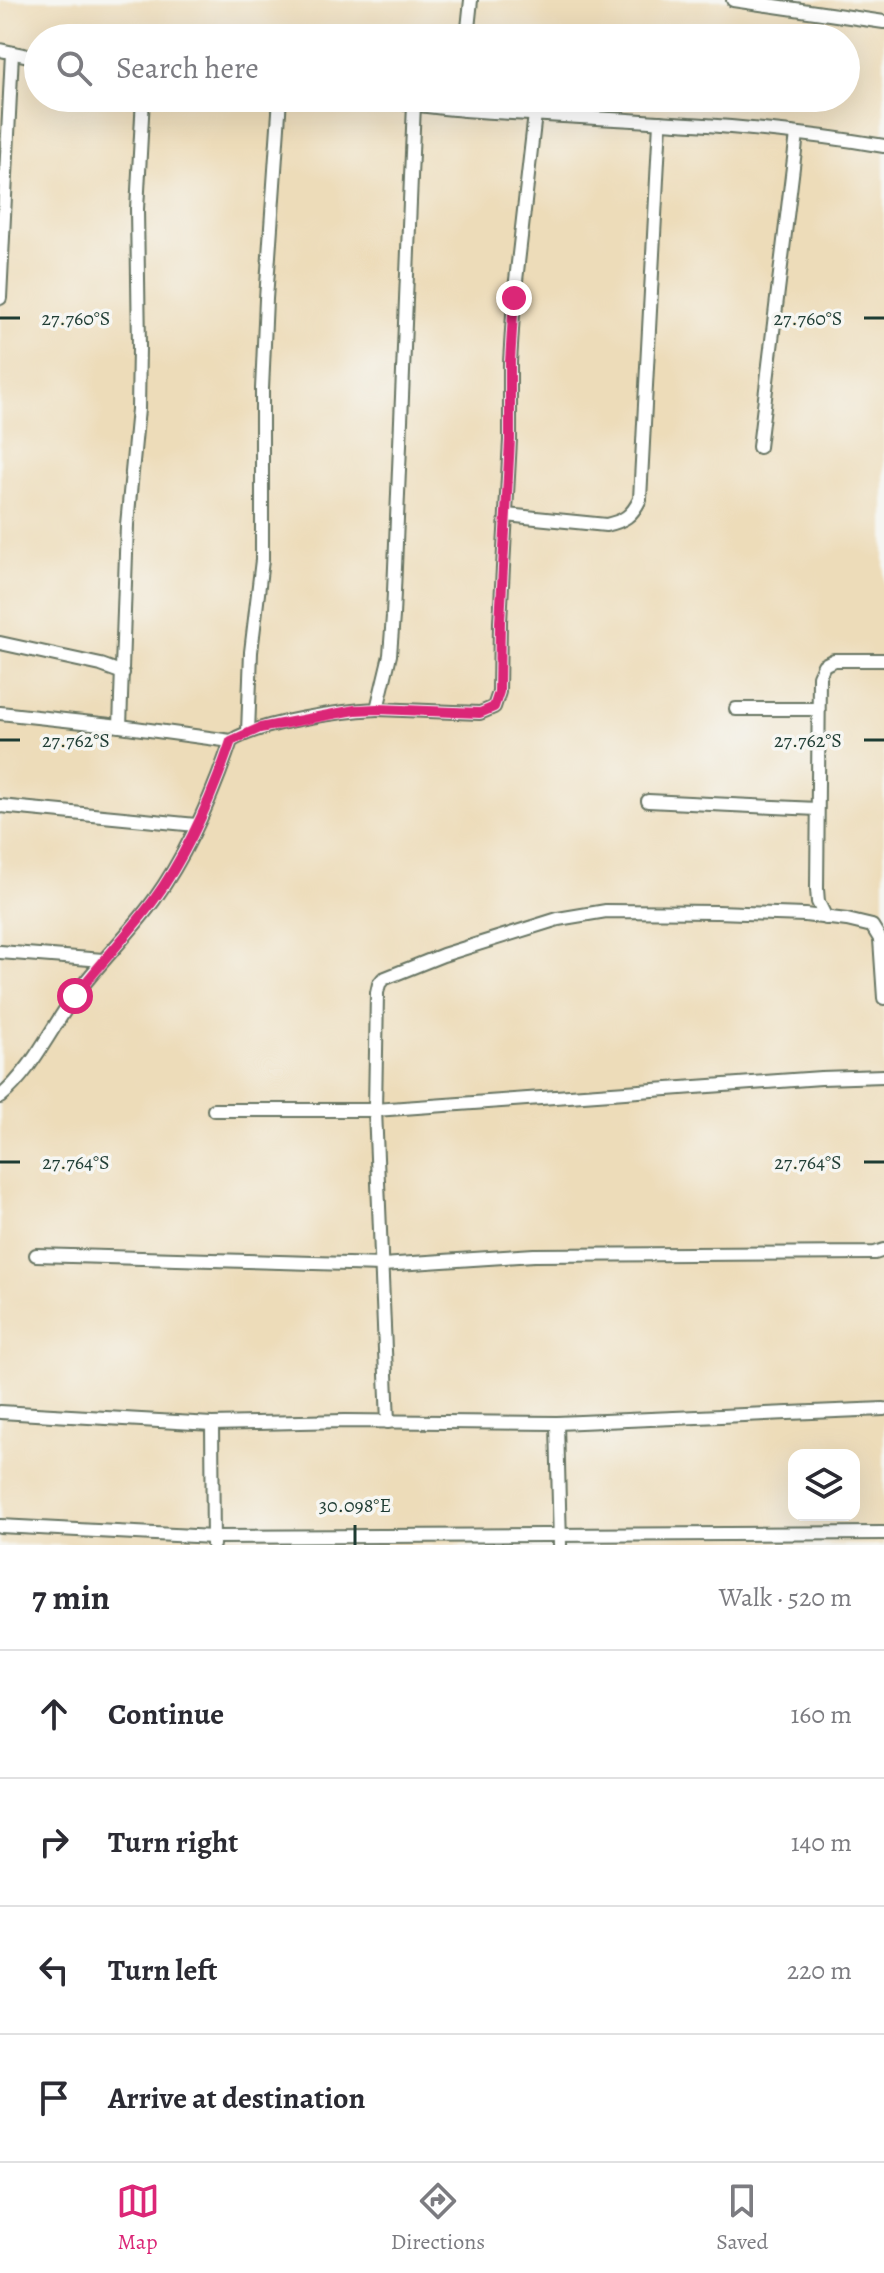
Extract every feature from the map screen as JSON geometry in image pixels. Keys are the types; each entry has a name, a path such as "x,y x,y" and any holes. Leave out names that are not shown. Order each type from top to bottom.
{"street":[{"path":"468,24 471,0"},
{"path":"733,0 884,22"},
{"path":"0,298 6,51"},
{"path":"120,726 127,525 138,409 137,209 142,112"},
{"path":"248,732 251,652 262,560 262,389 279,112"},
{"path":"377,709 390,655 393,616 414,112"},
{"path":"520,112 753,128 884,146"},
{"path":"0,713 231,741 248,732 341,713 377,709 480,713 494,707 499,692 514,298 535,114"},
{"path":"506,515 606,525 629,517 640,499 660,122"},
{"path":"759,447 797,134"},
{"path":"0,643 101,665 123,673"},
{"path":"826,918 818,902 819,676 827,662 834,660 884,660"},
{"path":"736,709 818,709"},
{"path":"3,1093 21,1078 75,996 154,900 213,792 231,741"},
{"path":"648,801 817,809"},
{"path":"0,806 196,825"},
{"path":"388,1422 375,1110 379,984 389,976 443,955 586,913 717,912 826,918 872,926 880,939 884,998"},
{"path":"872,926 884,917"},
{"path":"0,952 103,960"},
{"path":"214,1110 375,1110 884,1076"},
{"path":"36,1255 382,1265 534,1255 875,1253 884,1250"},
{"path":"0,1412 212,1424 557,1423 884,1409"},
{"path":"557,1423 559,1539"},
{"path":"212,1424 213,1541"},
{"path":"0,1526 213,1541 727,1539 884,1533"}],"route":[{"path":"75,996 154,900 174,868 213,792 231,741 260,728 355,710 480,713 494,707 499,692 514,298"}]}
